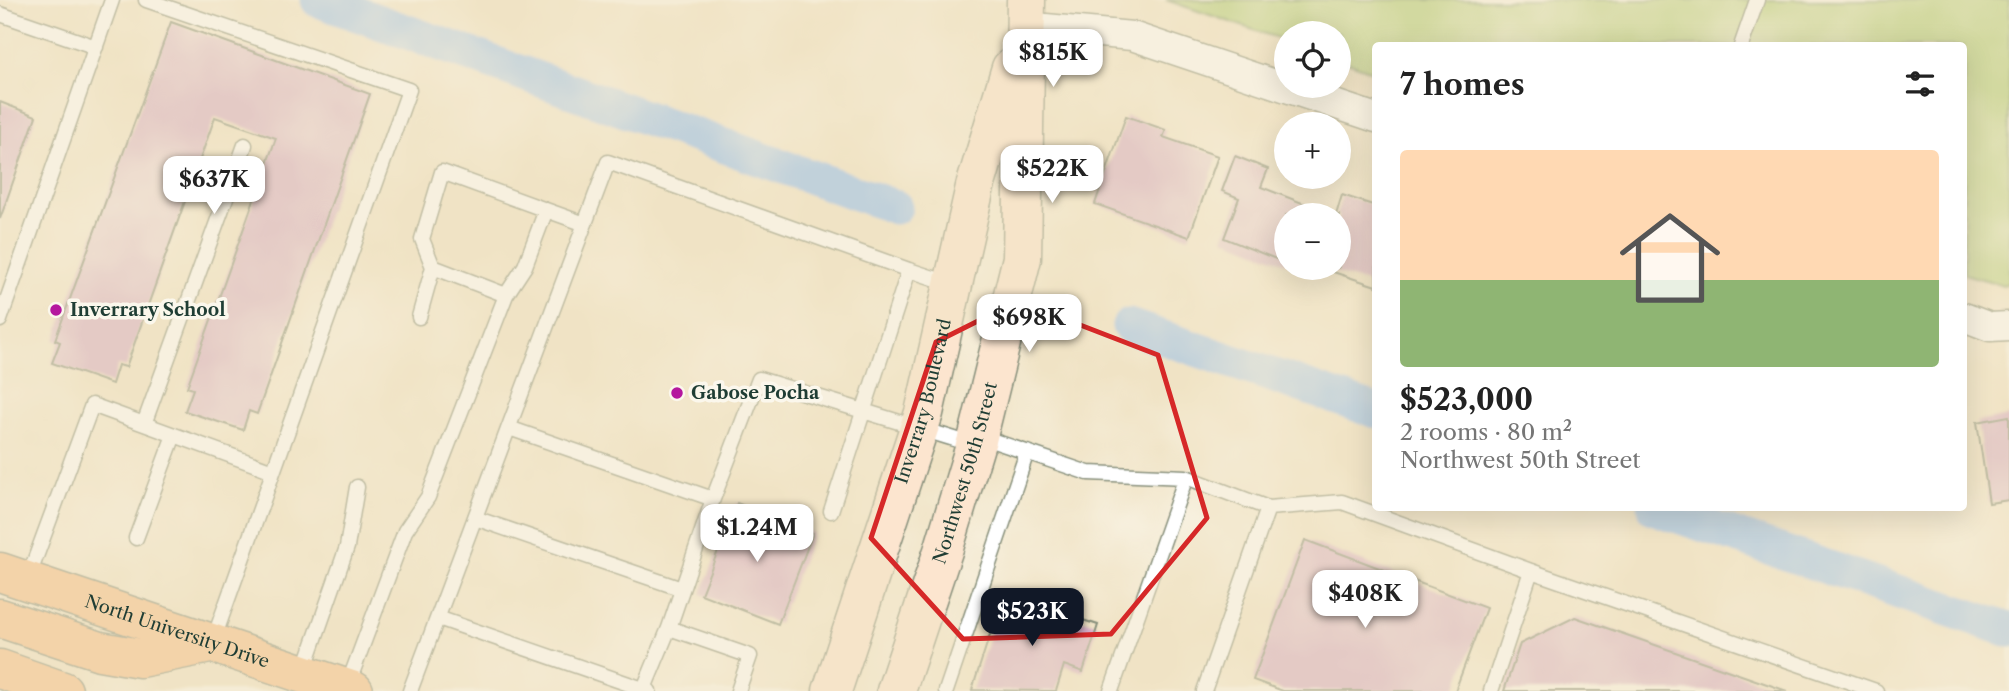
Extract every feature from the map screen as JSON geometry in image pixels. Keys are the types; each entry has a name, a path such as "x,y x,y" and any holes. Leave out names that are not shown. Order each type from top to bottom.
{"main road":[{"name":"North University Drive","path":"13,577 350,690"},
{"path":"0,618 100,650 140,658 212,643"},
{"path":"0,669 63,691"}],"street":[{"path":"1025,13 1132,36 1372,117"},
{"name":"Inverrary Boulevard","path":"832,691 919,429 975,187 1025,13"},
{"name":"Northwest 50th Street","path":"896,691 943,551 976,440 1022,258 1025,13"},
{"path":"1967,318 1990,327 2009,326"}],"lane":[{"path":"0,320 113,0"},
{"path":"146,0 409,90 212,643"},
{"path":"1742,42 1757,0"},
{"path":"0,14 96,47"},
{"path":"144,424 245,145"},
{"path":"410,691 608,162 953,285"},
{"path":"419,317 433,267 422,239 442,172 585,224"},
{"path":"350,690 405,531 428,498 506,295 525,266 546,210"},
{"path":"433,267 506,295"},
{"path":"831,511 909,270"},
{"path":"438,618 645,690 759,379 919,429 1027,452 1088,472 1186,477 1268,508 1342,502 1877,691"},
{"path":"13,577 92,405 273,471"},
{"path":"509,428 713,499"},
{"path":"136,538 174,435"},
{"path":"946,691 1027,452"},
{"path":"1111,691 1186,477"},
{"path":"303,674 347,547 357,487"},
{"path":"1204,691 1268,508"},
{"path":"475,518 682,589"},
{"path":"1491,691 1531,570"},
{"path":"669,628 750,656 738,691"}],"highlighted area":[{"path":"1018,301 1158,355 1207,518 1111,634 963,639 871,538 936,342"}],"green space":[{"path":"1166,0 2009,0 2009,283 2003,285 1967,275 1967,42 1372,42 1372,71 1351,63 1351,21 1274,21 1274,37"}],"building":[{"path":"171,22 370,94 257,414 249,411 243,430 185,411 193,389 187,387 276,138 215,117 126,367 118,365 112,384 52,363 60,342 55,340"},
{"path":"0,102 36,116 0,219"},
{"path":"1126,116 1166,130 1163,137 1218,156 1189,237 1095,204"},
{"path":"1235,156 1268,169 1261,187 1302,203 1274,203 1274,258 1224,238 1239,198 1222,191"},
{"path":"1342,195 1372,205 1372,285 1351,278 1351,203 1340,203"},
{"path":"2009,416 2009,500 1989,503 1977,422"},
{"path":"737,503 813,533 778,624 701,594"},
{"path":"1305,540 1486,608 1455,691 1283,691 1253,680"},
{"path":"1003,594 1098,625 1083,672 1064,665 1056,691 972,690"},
{"path":"1575,617 1787,691 1504,691 1520,644"}],"waterway":[{"path":"318,0 895,207"},
{"path":"1129,326 1372,410"},
{"path":"1664,511 2009,630"}],"place":[{"name":"Inverrary School","path":"56,310"},
{"name":"Gabose Pocha","path":"677,393"}]}
